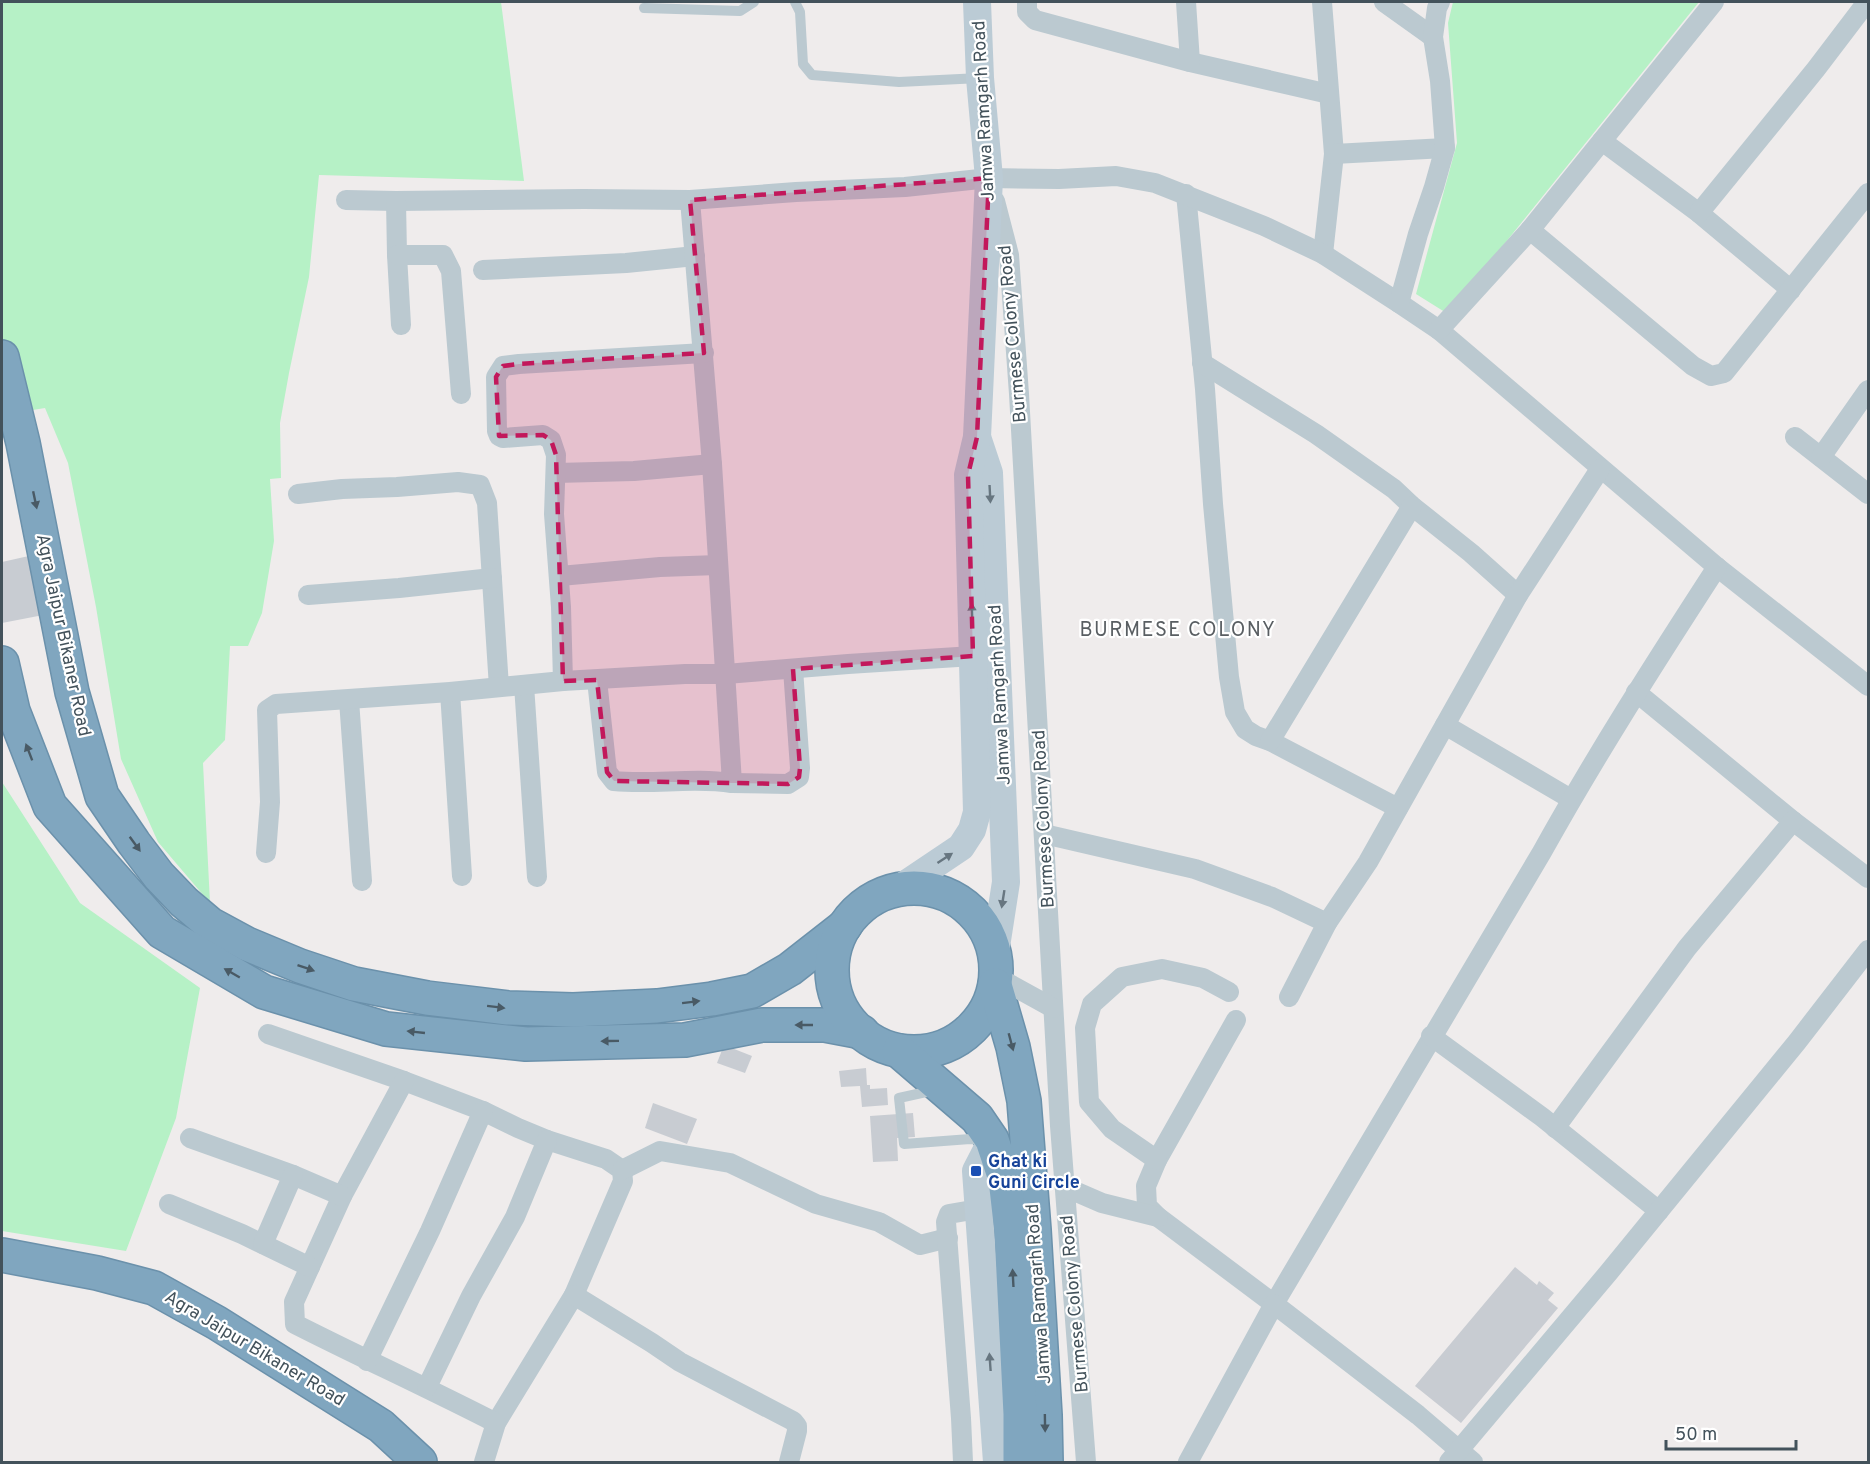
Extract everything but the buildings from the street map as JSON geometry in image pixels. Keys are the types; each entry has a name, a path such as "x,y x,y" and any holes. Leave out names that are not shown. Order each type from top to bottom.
{"highway":[{"name":"Agra Jaipur Bikaner Road","path":"2,357 28,465 72,692 102,796 159,876 210,924 247,944 300,966 354,984 484,1006 573,1010 657,1006 752,991 790,969 844,926"},
{"path":"2,663 13,711 50,806 162,932 264,992 386,1029 526,1044 684,1040 762,1025 825,1025 862,1032"},
{"path":"899,1051 931,1049 960,1038 983,1015 995,972 984,923 959,899 932,889 897,890 867,902 844,926 833,955 833,987 846,1017 869,1039 899,1051 943,1088 977,1118 992,1140 1005,1179 1011,1232 1020,1414 1020,1462"},
{"name":"Jamwa Ramgarh Road","path":"995,972 1024,1101 1034,1230 1046,1462"},
{"name":"Agra Jaipur Bikaner Road","path":"2,1255 97,1273 154,1288 226,1329 381,1426 420,1462"},
{"name":"Agra Jaipur Bikaner Road","path":"2,1270 101,1292 135,1302 168,1317 362,1432 396,1462"}],"main road":[{"name":"Jamwa Ramgarh Road","path":"897,890 961,848 972,830 977,813 968,475 977,437 989,178 980,78 977,2"},
{"name":"Jamwa Ramgarh Road","path":"977,437 989,473 1004,819 1006,882 995,972"},
{"path":"992,1140 976,1171 997,1462"}],"street":[{"path":"1027,2 1027,12 1035,20 1190,62 1329,94"},
{"path":"1186,2 1190,62"},
{"path":"1322,2 1334,154 1323,254"},
{"path":"1384,2 1433,37"},
{"path":"1399,303 1444,148 1440,81 1433,37 1440,2"},
{"path":"1439,330 1530,230 1714,2"},
{"path":"1699,213 1802,87 1867,2"},
{"path":"1602,141 1699,213 1791,290"},
{"path":"1334,154 1444,148"},
{"path":"346,200 690,200 905,187 989,178 1059,179 1116,176 1155,183 1264,226 1323,254 1439,330 1717,567 1869,686"},
{"name":"Burmese Colony Road","path":"989,178 1009,255 1053,1008 1086,1462"},
{"path":"1530,230 1693,366 1711,376 1724,374 1869,193"},
{"path":"1186,195 1222,607 1235,712 1245,729 1256,736 1270,741 1398,808"},
{"path":"690,200 712,464 732,783"},
{"path":"396,201 401,325"},
{"path":"397,255 443,255 452,271 461,394"},
{"path":"483,270 626,263 695,256"},
{"path":"563,681 560,576 555,514 556,455 551,440 543,435 503,438 499,436 496,377 503,366 704,353"},
{"path":"1202,363 1316,435 1395,489 1518,595"},
{"path":"1821,457 1869,390"},
{"path":"1795,437 1869,494"},
{"path":"556,473 634,471 712,464"},
{"path":"1289,997 1327,923 1368,862 1518,595 1600,468"},
{"path":"298,494 458,482 480,485 487,503 499,687"},
{"path":"1270,741 1412,506"},
{"path":"560,576 660,567 718,565"},
{"path":"1188,1462 1274,1304 1542,852 1571,799 1636,692 1717,567"},
{"path":"308,595 492,578"},
{"path":"266,854 270,802 267,710 276,704 450,692 563,681 726,674 973,656"},
{"path":"597,680 607,772 614,782 719,781 788,784 799,777 800,768 793,669"},
{"path":"524,685 537,877"},
{"path":"450,692 462,876"},
{"path":"1636,692 1793,821 1869,878"},
{"path":"349,700 362,881"},
{"path":"1445,725 1571,799"},
{"path":"1555,1128 1687,948 1793,821"},
{"path":"1044,834 1196,869 1272,897 1327,923"},
{"path":"1236,1020 1157,1160 1146,1186 1147,1206 1158,1217 1418,1415 1460,1459 1659,1211 1866,960"},
{"path":"1157,1160 1112,1130 1089,1102 1085,1028 1092,1004 1122,977 1162,969 1203,978 1229,992"},
{"path":"995,972 1053,1008"},
{"path":"268,1034 483,1111 547,1140 606,1159 622,1170"},
{"path":"1431,1036 1555,1128 1659,1211"},
{"path":"404,1081 342,1196 294,1302 296,1324 496,1423"},
{"path":"367,1361 430,1232 483,1111"},
{"path":"190,1138 293,1175 342,1196"},
{"path":"427,1387 471,1296 515,1217 547,1140"},
{"path":"622,1170 660,1151 730,1163 816,1204 879,1222 920,1245 948,1238"},
{"path":"484,1462 496,1423 574,1295 623,1181 622,1170"},
{"path":"263,1244 293,1175"},
{"path":"1065,1187 1102,1203 1158,1217"},
{"path":"169,1204 263,1244 310,1267"},
{"path":"963,1462 961,1407 946,1222 949,1214 978,1209"},
{"path":"574,1295 652,1342 680,1362 793,1421 797,1426 797,1431 789,1462"}],"lane":[{"path":"644,8 740,11 754,2"},
{"path":"795,2 800,12 803,64 812,75 899,82 980,78"},
{"path":"943,1088 899,1098 904,1144 970,1139 992,1140"}],"highlighted area":[{"path":"989,178 977,437 968,475 973,656 793,669 800,768 799,777 788,784 614,781 607,772 597,680 563,681 556,455 551,440 543,435 499,436 496,377 503,366 519,364 704,353 690,200"}],"green space":[{"path":"2,2 501,2 524,181 319,175 309,277 280,423 281,478 270,479 274,541 262,613 248,646 230,646 225,740 203,763 210,903 158,842 121,759 96,607 68,463 45,408 2,415"},
{"path":"1453,2 1699,2 1448,314 1416,294 1457,143 1448,23"},
{"path":"2,782 80,903 200,988 176,1118 126,1251 2,1231"}],"place":[{"name":"Ghat ki Guni Circle","path":"976,1171"}],"district":[{"name":"BURMESE COLONY","path":"1178,629"}]}
